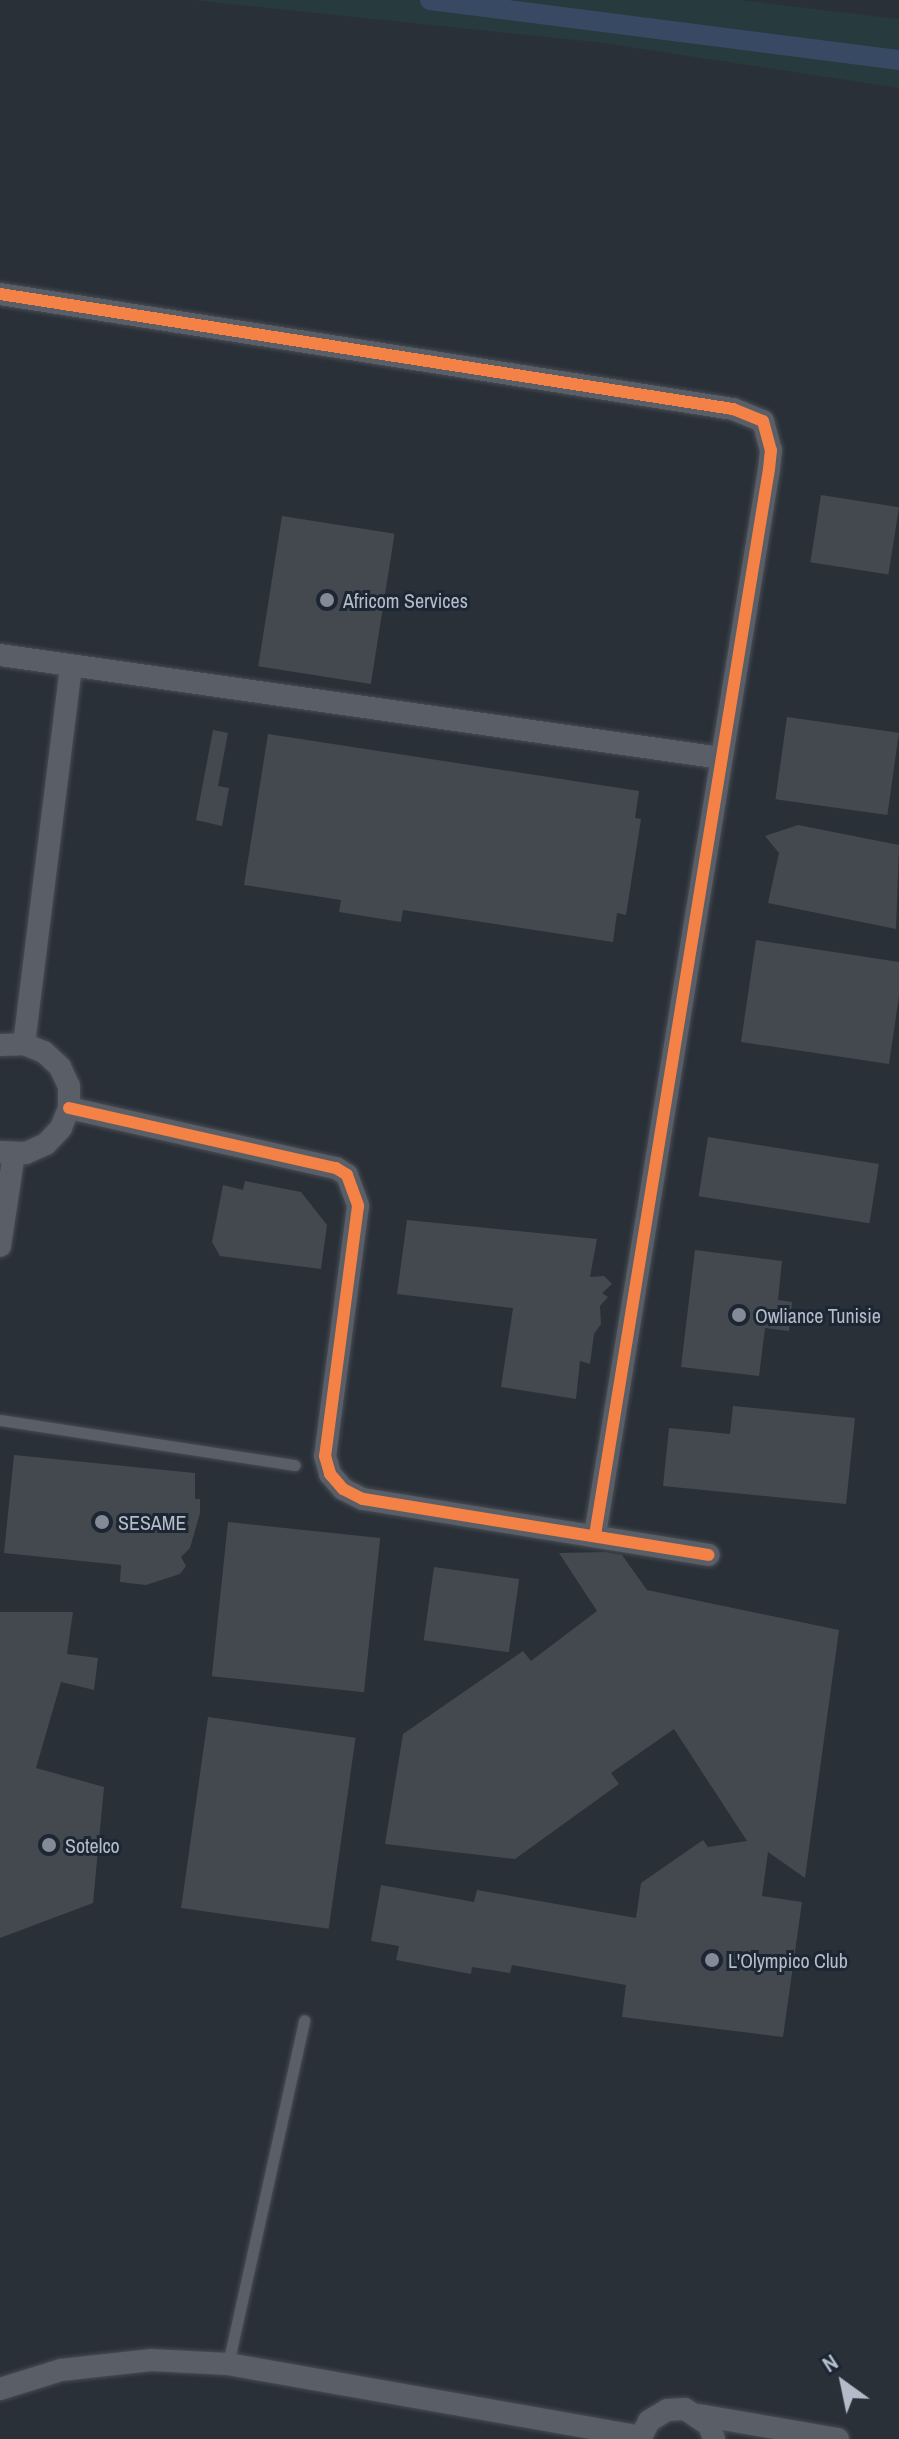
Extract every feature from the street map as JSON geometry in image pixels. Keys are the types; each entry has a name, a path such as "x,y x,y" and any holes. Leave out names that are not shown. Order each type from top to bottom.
{"street":[{"path":"0,294 754,414 763,421 771,450 595,1535"},
{"path":"0,655 721,758"},
{"path":"24,1044 71,667"},
{"path":"0,1045 24,1044 44,1052 60,1067 69,1086 69,1108 61,1128 46,1144 26,1153 7,1153 0,1246"},
{"path":"69,1108 336,1168 347,1175 358,1206 325,1456 330,1474 343,1489 363,1499 708,1555"},
{"path":"0,2389 61,2370 121,2363 151,2360 228,2364 640,2438 649,2421 667,2410 685,2409 699,2415 838,2439"},
{"path":"699,2415 709,2425 714,2439"}],"lane":[{"path":"0,1420 295,1465"},
{"path":"228,2364 304,2020"}],"green space":[{"path":"192,0 740,0 899,19 899,88 603,43"}],"building":[{"path":"821,495 899,507 888,575 810,562"},
{"name":"Africom Services","path":"282,516 395,534 371,684 258,666"},
{"path":"787,717 899,733 887,815 775,799"},
{"path":"213,730 228,733 218,786 229,788 222,826 196,820"},
{"path":"268,734 639,791 635,818 641,819 626,915 617,913 613,942 403,910 401,922 339,912 341,900 244,885"},
{"path":"798,825 899,845 896,929 768,903 779,853 765,836"},
{"path":"756,940 899,962 899,996 889,1064 741,1042"},
{"path":"708,1137 879,1164 869,1223 699,1196"},
{"path":"245,1181 301,1192 327,1225 321,1269 220,1256 212,1242 223,1185 243,1190"},
{"path":"407,1220 597,1239 590,1277 604,1276 612,1284 602,1293 608,1297 600,1306 601,1324 594,1334 590,1364 580,1361 576,1399 501,1387 513,1308 397,1294"},
{"name":"Owliance Tunisie","path":"695,1250 782,1261 778,1300 792,1302 789,1331 765,1328 759,1376 681,1367"},
{"path":"733,1406 855,1418 846,1504 663,1486 669,1428 730,1434"},
{"name":"SESAME","path":"14,1455 195,1473 195,1499 200,1499 200,1513 190,1548 181,1557 186,1566 180,1574 146,1585 120,1582 121,1565 4,1553"},
{"path":"228,1522 380,1538 364,1692 212,1676"},
{"path":"605,1552 622,1555 647,1590 839,1630 805,1878 768,1852 762,1896 802,1902 783,2037 622,2017 626,1985 512,1965 510,1973 472,1967 471,1974 396,1960 399,1946 371,1941 381,1885 474,1902 477,1890 636,1918 641,1883 703,1840 708,1847 747,1841 674,1729 611,1773 619,1784 515,1859 385,1844 403,1734 523,1651 531,1661 597,1611 559,1553"},
{"path":"434,1567 519,1579 509,1652 424,1640"},
{"path":"0,1612 73,1612 67,1654 98,1658 94,1690 61,1682 36,1768 104,1787 93,1903 0,1938"},
{"path":"208,1717 356,1738 329,1929 181,1908"}],"waterway":[{"path":"430,0 899,60"}],"cycle path":[{"path":"0,294 733,409 763,421 771,450 769,469 595,1535"},
{"path":"69,1108 336,1168 347,1175 358,1206 325,1456 330,1474 343,1489 363,1499 708,1555"}],"place":[{"name":"Africom Services","path":"327,600"},
{"name":"Owliance Tunisie","path":"739,1315"},
{"name":"SESAME","path":"102,1522"},
{"name":"Sotelco","path":"49,1845"},
{"name":"L'Olympico Club","path":"712,1960"}]}
